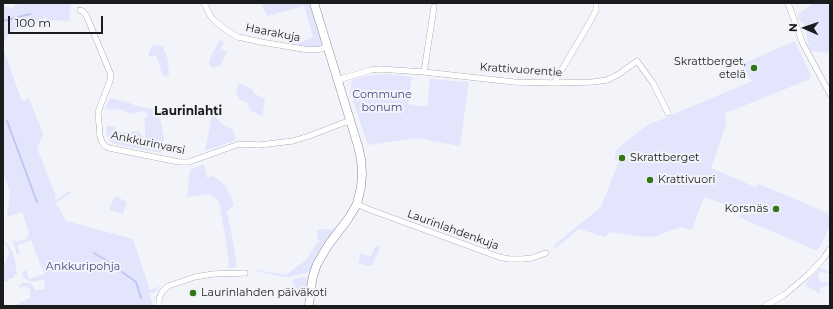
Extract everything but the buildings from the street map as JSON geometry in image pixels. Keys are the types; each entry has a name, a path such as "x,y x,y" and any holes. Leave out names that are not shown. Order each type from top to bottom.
{"street":[{"name":"Haarakuja","path":"204,3 216,22 238,37 309,50 320,49 328,46"},
{"path":"310,306 311,286 317,264 329,244 348,219 356,204 361,187 362,174 362,164 351,120 314,3"},
{"path":"554,83 591,20 596,10 596,3"},
{"path":"788,3 803,44 830,94"},
{"path":"424,72 434,7"},
{"name":"Ankkurinvarsi","path":"80,10 84,12 87,17 111,75 110,82 98,108 100,136 105,146 109,148 179,162 189,162 239,144 259,145 293,141 351,120"},
{"name":"Krattivuorentie","path":"338,80 379,69 424,72 514,82 592,82 607,80 619,74 637,61 653,82 668,113"},
{"name":"Laurinlahdenkuja","path":"356,204 499,257 523,259 536,257 546,253"},
{"path":"766,306 796,286 809,274 830,249"},
{"path":"159,306 159,299 162,292 168,286 195,277 213,274 245,273"}],"green space":[{"path":"18,3 73,3 70,6 69,21 48,20 46,17 26,27 11,31 3,43 3,6 12,8"},
{"path":"261,3 310,3 322,42 321,46 313,48 294,45 313,37 304,6 267,16"},
{"path":"811,3 830,3 830,53 810,51 804,24 798,18 798,14 811,5"},
{"path":"220,40 224,42 221,48 227,52 220,66 212,68 209,62 213,51"},
{"path":"795,41 811,76 810,79 726,113 726,125 711,168 755,187 759,184 830,214 830,226 817,251 739,217 740,210 704,197 692,230 680,227 657,236 646,237 610,232 605,237 579,229 556,248 554,245 601,207 619,161 614,159 617,149 647,125 752,81 740,65"},
{"path":"152,45 163,46 168,60 169,76 164,77 156,55 150,57 148,55"},
{"name":"Ankkuripohja","path":"3,48 22,101 29,98 43,134 37,148 56,196 55,201 69,191 71,193 56,203 66,221 133,239 149,289 150,290 161,286 153,293 149,293 153,306 14,306 30,298 31,295 29,288 26,286 20,288 19,285 22,284 22,282 32,284 35,290 44,289 45,280 31,282 24,278 22,272 26,270 29,279 44,274 31,240 17,245 20,254 17,255 12,239 17,242 26,239 29,233 22,212 7,217 10,193 3,172"},
{"name":"Commune bonum","path":"387,74 412,77 408,104 427,107 430,79 469,82 460,146 416,138 368,145 350,92 352,80 371,75"},
{"path":"239,83 251,88 254,93 265,100 262,116 251,111 247,102 240,100 236,93"},
{"path":"110,98 158,110 164,137 161,153 114,144 109,141 106,126 115,127 118,132 139,131 142,137 145,137 144,119 148,116 144,111 130,114 120,109 110,110 105,108"},
{"path":"212,114 222,124 233,130 236,140 205,151"},
{"path":"204,164 207,178 213,176 224,184 234,206 227,211 236,257 236,266 234,268 226,268 229,265 219,202 210,194 187,197 190,170"},
{"path":"115,197 127,202 123,214 109,210"},
{"path":"337,226 320,250 310,272 284,277 252,269 286,275 306,260 320,240 317,239 317,230 331,230"},
{"path":"3,243 9,245 10,250 12,250 17,275 14,275 14,278 8,279 8,281 3,282 3,265 9,254 7,246"},
{"path":"376,245 380,247 373,264 370,266 358,263 361,253 371,256"},
{"path":"820,268 830,273 819,273 818,276 821,282 828,283 830,281 830,285 819,288 820,293 818,293 806,285 806,283"},
{"path":"309,277 306,295 303,295 292,282 293,279"}],"waterway":[{"path":"3,21 30,14"},
{"path":"7,121 37,202"},
{"path":"94,253 136,282 141,298"}],"place":[{"name":"Skrattberget, etelä","path":"754,68"},
{"name":"Skrattberget","path":"622,158"},
{"name":"Krattivuori","path":"650,180"},
{"name":"Korsnäs","path":"776,209"},
{"name":"Laurinlahden päiväkoti","path":"193,293"}],"district":[{"name":"Laurinlahti","path":"188,111"}]}
